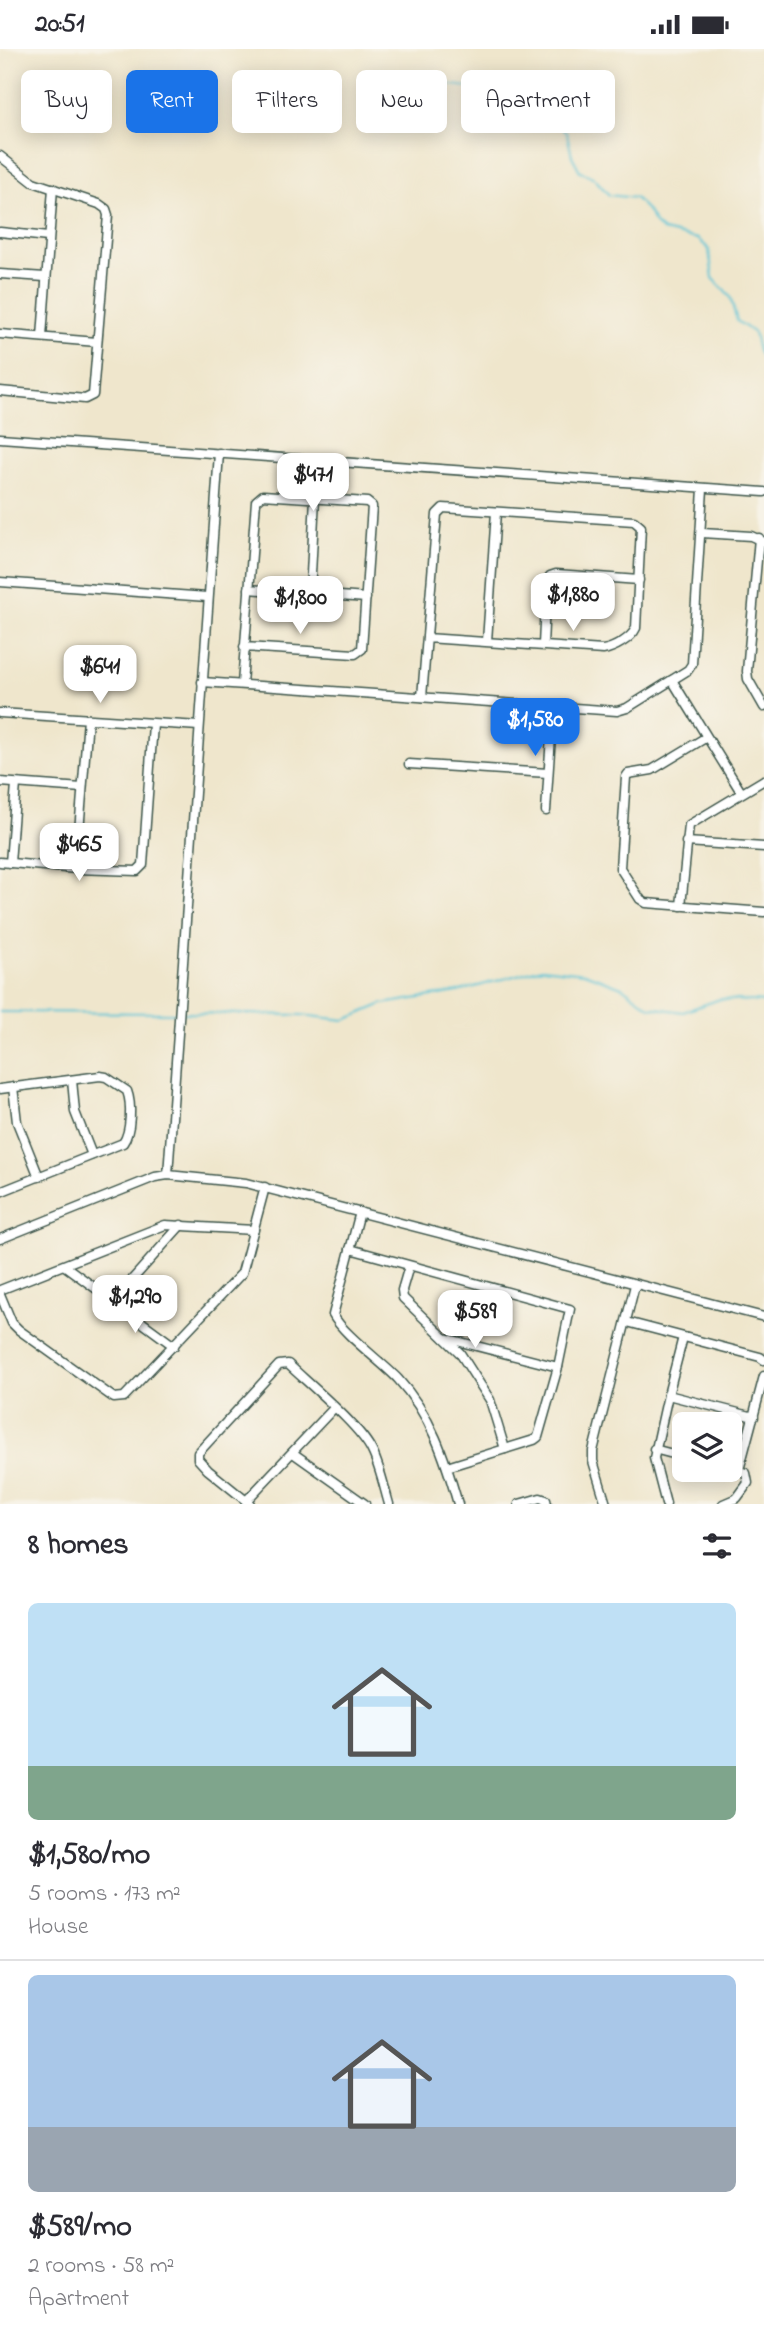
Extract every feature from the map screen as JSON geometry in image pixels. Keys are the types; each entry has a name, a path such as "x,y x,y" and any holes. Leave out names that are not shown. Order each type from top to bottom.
{"street":[{"path":"0,156 24,177 99,204 106,209 108,215 95,390 90,398 0,391"},
{"path":"42,337 53,188"},
{"path":"0,232 48,237"},
{"path":"0,274 45,277"},
{"path":"0,334 97,342"},
{"path":"0,438 764,492"},
{"path":"168,1175 219,453"},
{"path":"202,682 622,710 688,670 692,664 703,489"},
{"path":"242,684 244,647 257,497 263,495 367,502 372,506 362,649 355,654 244,647"},
{"path":"310,593 315,498"},
{"path":"422,697 427,638 438,511 443,508 638,523 642,533 636,628 633,634 609,649 427,638"},
{"path":"487,641 496,512"},
{"path":"702,533 751,536 761,540 747,671 748,679 764,707"},
{"path":"543,645 546,583 550,576 556,574 639,580"},
{"path":"0,582 207,597"},
{"path":"249,589 366,598"},
{"path":"672,680 741,792"},
{"path":"546,811 553,706"},
{"path":"0,713 198,726"},
{"path":"75,869 88,719"},
{"path":"0,862 137,871 143,865 153,724"},
{"path":"705,737 652,769 631,772 626,777 620,868 642,901 764,912"},
{"path":"409,764 548,773"},
{"path":"681,906 689,825 764,779"},
{"path":"0,782 82,788"},
{"path":"10,863 16,784"},
{"path":"686,842 764,847"},
{"path":"0,1089 104,1076 129,1095 126,1139 123,1143 0,1192"},
{"path":"72,1080 75,1112 92,1155"},
{"path":"13,1087 17,1122 39,1177"},
{"path":"0,1239 148,1180 168,1175 265,1187 764,1317"},
{"path":"254,1230 181,1225 156,1227 0,1292 15,1327 114,1398 124,1398 242,1273 254,1230 265,1187"},
{"path":"360,1212 333,1311 335,1318 405,1387 433,1428 458,1504"},
{"path":"113,1301 181,1225"},
{"path":"350,1249 568,1307 570,1312 558,1367 540,1434 534,1440 447,1467"},
{"path":"65,1266 173,1346"},
{"path":"409,1266 402,1290 403,1298 460,1353 489,1397 505,1449"},
{"path":"606,1504 592,1456 635,1285"},
{"path":"627,1322 764,1360"},
{"path":"443,1337 558,1367"},
{"path":"666,1504 654,1464 654,1449 683,1337"},
{"path":"334,1408 248,1502 208,1471 198,1459 198,1453 279,1365 288,1364 334,1408 367,1443 373,1453 389,1504"},
{"path":"742,1459 764,1377"},
{"path":"668,1395 754,1417"},
{"path":"654,1449 672,1454"},
{"path":"293,1453 365,1504"},
{"path":"723,1504 737,1498 748,1483 747,1475 742,1472"},
{"path":"519,1504 540,1498 546,1500 547,1504"}],"waterway":[{"path":"447,84 508,92 541,118 558,123 567,134 572,156 580,171 594,178 609,195 635,198 663,231 698,239 709,249 713,278 730,297 737,321 754,333 764,362"},
{"path":"183,1013 301,1015 345,1020 383,1004 457,992 542,968 584,973 622,987 650,1007 683,1012 720,999 764,1002"},
{"path":"0,1012 177,1013"}]}
